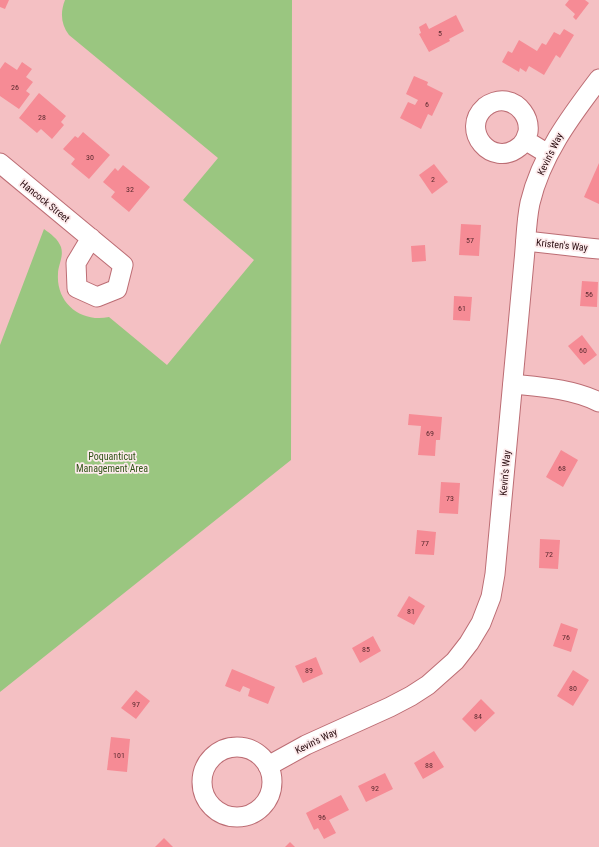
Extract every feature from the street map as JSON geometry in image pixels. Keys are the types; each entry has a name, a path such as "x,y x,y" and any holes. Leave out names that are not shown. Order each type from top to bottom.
{"street":[{"name":"Kevin's Way","path":"268,766 306,745 390,707 423,689 451,665 469,643 481,623 496,574 528,216 531,202 548,154 560,133 599,79"},
{"path":"525,140 548,154"},
{"name":"Hancock Street","path":"0,163 91,238"},
{"name":"Kristen's Way","path":"526,241 599,249"},
{"path":"513,384 570,392 586,396 599,402"}],"green space":[{"name":"Poquanticut Management Area","path":"65,0 292,0 291,460 0,692 0,345 44,229 60,244 62,254 58,271 58,284 61,294 72,309 89,317 109,317 167,365 254,260 183,200 218,158 69,35 64,27 62,18 62,9"}],"building":[{"path":"0,0 9,0 5,9 0,7"},
{"path":"569,0 585,0 589,3 576,20 573,17 575,14 565,5"},
{"path":"456,15 464,31 449,39 450,41 429,52 419,34 421,33 419,27 426,23 429,29"},
{"path":"564,29 574,35 560,58 556,55 544,75 529,66 526,72 520,68 519,72 502,62 508,51 512,53 519,40 537,51 542,43 546,45 554,32 560,35"},
{"path":"5,62 17,70 22,62 32,69 26,77 33,82 26,91 30,94 19,109 0,96 0,69"},
{"path":"414,76 428,82 427,85 443,93 432,116 428,114 421,129 400,118 408,102 415,105 418,100 406,94"},
{"path":"39,93 66,116 61,122 64,125 52,139 41,129 37,133 19,118"},
{"path":"83,132 110,155 89,179 71,164 75,159 63,149 75,136 78,138"},
{"path":"599,163 599,204 584,197"},
{"path":"434,164 448,182 432,194 419,175"},
{"path":"123,165 150,187 129,212 111,197 115,192 103,182 115,168 118,171"},
{"path":"461,224 481,225 479,256 459,255"},
{"path":"425,245 426,261 412,262 411,246"},
{"path":"582,281 598,282 597,307 580,306"},
{"path":"454,296 472,297 470,321 453,320"},
{"path":"582,335 597,355 584,365 568,346"},
{"path":"409,414 442,417 440,440 436,440 435,456 418,455 421,426 408,425"},
{"path":"561,450 578,460 563,487 546,477"},
{"path":"441,482 460,483 458,514 439,513"},
{"path":"417,530 436,532 434,555 415,554"},
{"path":"540,539 560,540 558,569 539,568"},
{"path":"409,596 425,606 414,625 397,616"},
{"path":"561,623 578,629 571,652 553,646"},
{"path":"373,636 381,651 360,663 352,648"},
{"path":"316,657 323,674 303,683 295,666"},
{"path":"232,669 275,687 268,704 248,696 250,689 243,686 240,692 225,686"},
{"path":"573,670 589,680 573,706 557,696"},
{"path":"136,690 150,701 136,719 121,708"},
{"path":"481,699 495,713 475,732 462,719"},
{"path":"111,737 130,739 127,772 107,770"},
{"path":"434,751 444,767 423,779 414,763"},
{"path":"385,773 393,789 366,802 358,786"},
{"path":"341,795 349,810 329,820 336,833 324,839 318,828 314,830 306,813"},
{"path":"164,838 173,847 155,847"},
{"path":"290,842 295,847 285,847"}]}
